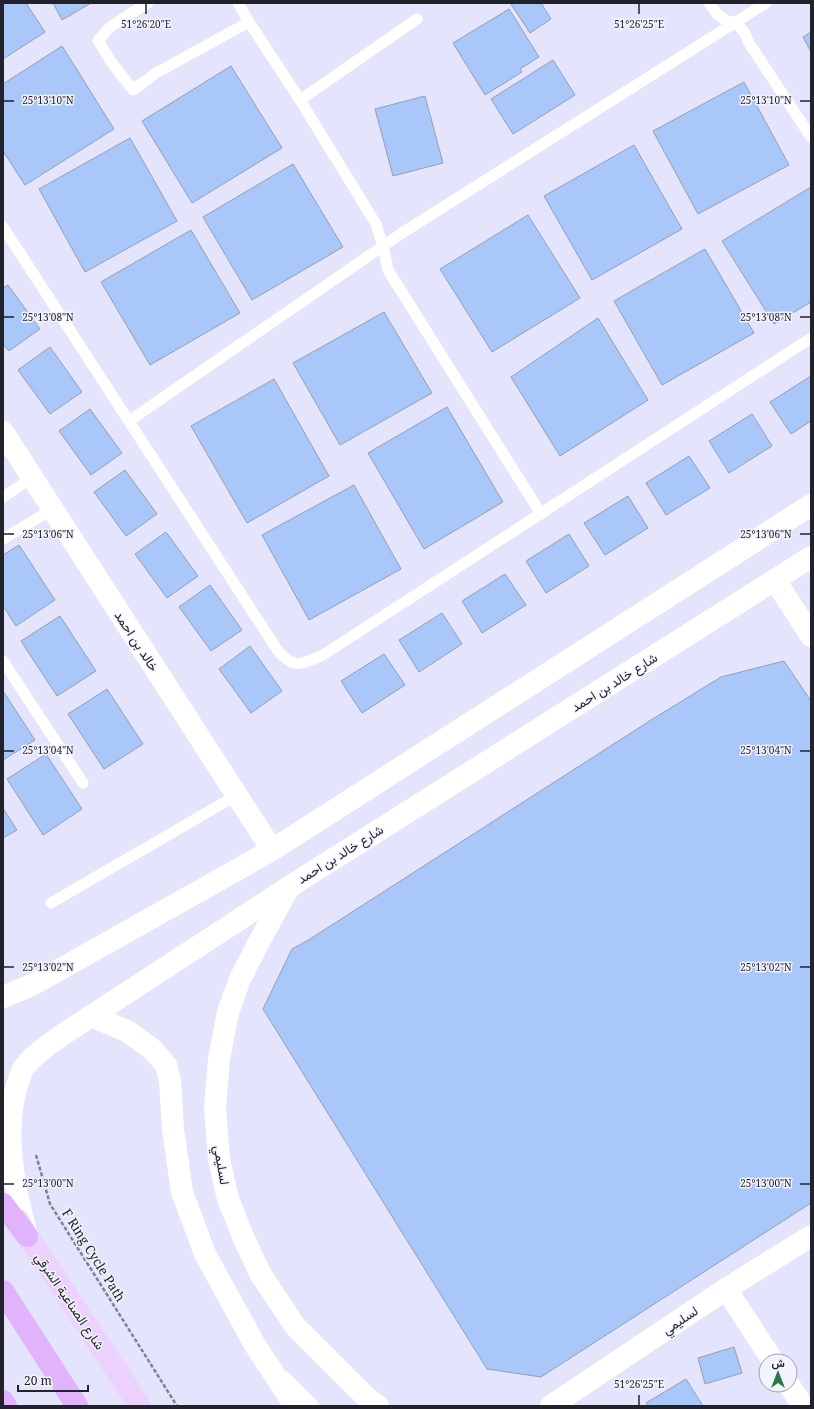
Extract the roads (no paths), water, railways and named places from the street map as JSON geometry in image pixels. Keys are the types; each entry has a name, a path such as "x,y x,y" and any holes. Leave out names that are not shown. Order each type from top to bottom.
{"highway":[{"path":"3,1204 27,1236"},
{"path":"3,1291 77,1406"},
{"path":"3,1401 6,1406"}],"main road":[{"name":"خالد بن احمد","path":"3,432 272,850"},
{"path":"3,997 34,984 272,850 811,505"},
{"name":"شارع خالد بن احمد","path":"27,1236 11,1175 5,1134 9,1100 13,1088 13,1070 62,1035 289,887 811,557"},
{"path":"775,580 811,636"},
{"name":"لسليمي","path":"289,887 240,979 228,1012 219,1059 215,1108 219,1159 228,1199 244,1239 261,1275 295,1326 368,1399 378,1406"},
{"path":"91,1016 127,1031 152,1049 166,1065 170,1081 173,1129 182,1192 205,1254 255,1345 295,1406"},
{"name":"شارع الصناعية الشرقي","path":"3,1194 27,1236 140,1406"},
{"name":"لسليمي","path":"551,1406 726,1289 811,1236"},
{"path":"726,1289 768,1353"},
{"path":"794,1393 803,1406"}],"lane":[{"path":"148,3 124,17 106,30 104,36 98,40 112,63 133,90 156,73 249,22"},
{"path":"238,3 300,100 376,224 388,270 541,514"},
{"path":"709,3 717,14 725,20 736,23 744,32 811,137"},
{"path":"129,422 409,229 766,3"},
{"path":"300,100 417,19"},
{"path":"3,227 278,651 284,658 292,663 302,665 323,655 811,338"},
{"path":"3,497 32,478"},
{"path":"3,539 52,509"},
{"path":"3,661 83,783"},
{"path":"52,903 237,795"},
{"path":"255,1345 314,1406"}]}
